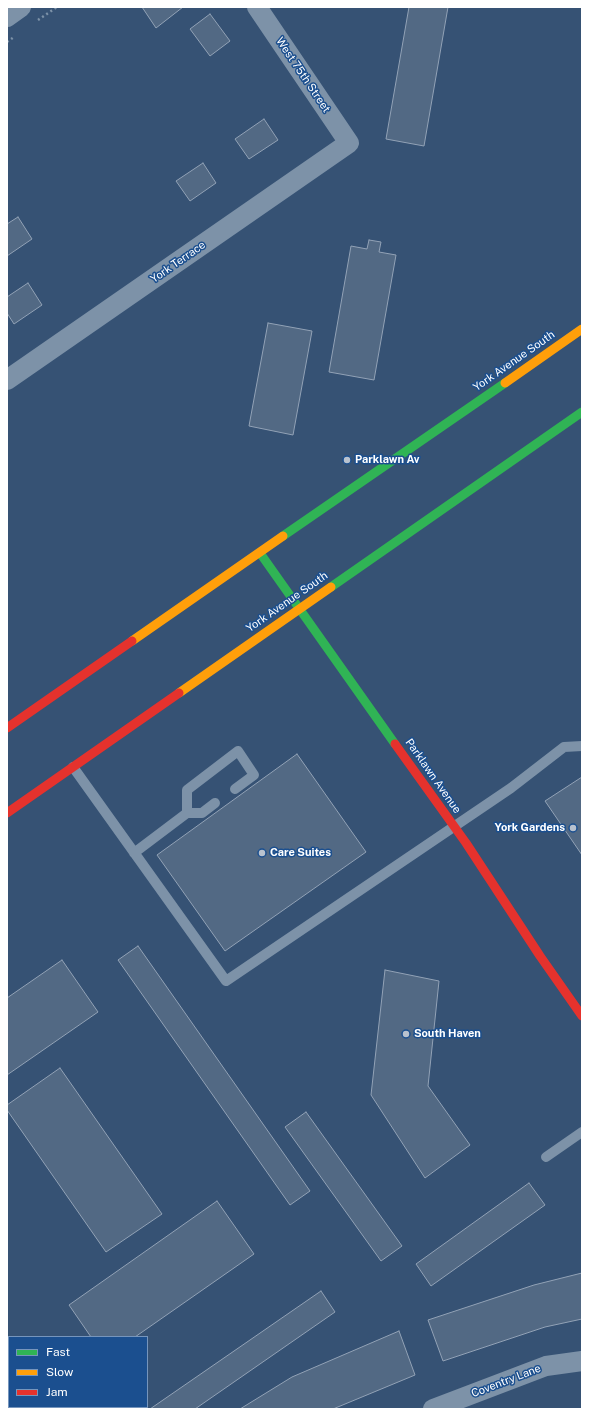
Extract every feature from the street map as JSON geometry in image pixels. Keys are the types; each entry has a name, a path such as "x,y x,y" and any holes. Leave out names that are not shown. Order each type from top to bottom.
{"street":[{"path":"7,17 21,7"},
{"name":"West 75th Street","path":"257,7 349,143"},
{"name":"York Terrace","path":"7,380 349,143"},
{"name":"York Avenue South","path":"7,728 582,329"},
{"name":"York Avenue South","path":"7,813 582,412"},
{"name":"Parklawn Avenue","path":"260,553 454,826 540,956 582,1016"},
{"name":"Coventry Lane","path":"433,1409 546,1366 582,1362"}],"lane":[{"path":"73,767 226,981 511,788 564,747 582,746"},
{"path":"187,813 187,790 238,751 254,775 235,789"},
{"path":"134,853 187,813 202,813 216,804"},
{"path":"546,1157 582,1132"}],"building":[{"path":"142,7 183,7 156,28"},
{"path":"409,7 448,7 424,146 386,139"},
{"path":"210,14 230,41 210,56 190,29"},
{"path":"264,119 278,140 249,159 235,139"},
{"path":"203,163 216,183 190,201 176,181"},
{"path":"18,217 32,239 7,256 7,224"},
{"path":"369,240 381,242 379,252 396,255 374,380 329,372 351,246 367,249"},
{"path":"28,283 42,305 14,324 7,313 7,297"},
{"path":"268,323 312,331 293,435 249,426"},
{"name":"Care Suites","path":"297,754 366,852 225,951 157,855"},
{"name":"York Gardens","path":"582,777 582,855 545,801"},
{"path":"138,946 310,1191 290,1205 118,960"},
{"path":"62,960 98,1012 7,1075 7,998"},
{"name":"South Haven","path":"385,970 439,981 428,1086 470,1145 425,1178 371,1095"},
{"path":"60,1068 162,1214 106,1252 7,1110 7,1105"},
{"path":"306,1112 402,1246 381,1261 285,1127"},
{"path":"529,1183 545,1205 431,1286 416,1264"},
{"path":"217,1201 254,1254 136,1336 90,1336 69,1305"},
{"path":"582,1273 582,1319 545,1327 443,1361 428,1320 534,1285"},
{"path":"321,1291 335,1312 195,1409 150,1409"},
{"path":"399,1331 415,1375 333,1409 240,1409 292,1377"}],"traffic: fast":[{"path":"283,536 505,383"},
{"path":"331,587 582,412"},
{"path":"260,553 395,744"}],"traffic: slow":[{"path":"505,383 582,329"},
{"path":"132,641 283,536"},
{"path":"179,693 331,587"}],"traffic: jam":[{"path":"7,728 132,641"},
{"path":"7,813 179,693"},
{"path":"395,744 466,843 540,956 582,1016"}],"place":[{"name":"Parklawn Av","path":"347,460"},
{"name":"York Gardens","path":"573,828"},
{"name":"Care Suites","path":"262,853"},
{"name":"South Haven","path":"406,1034"}]}
